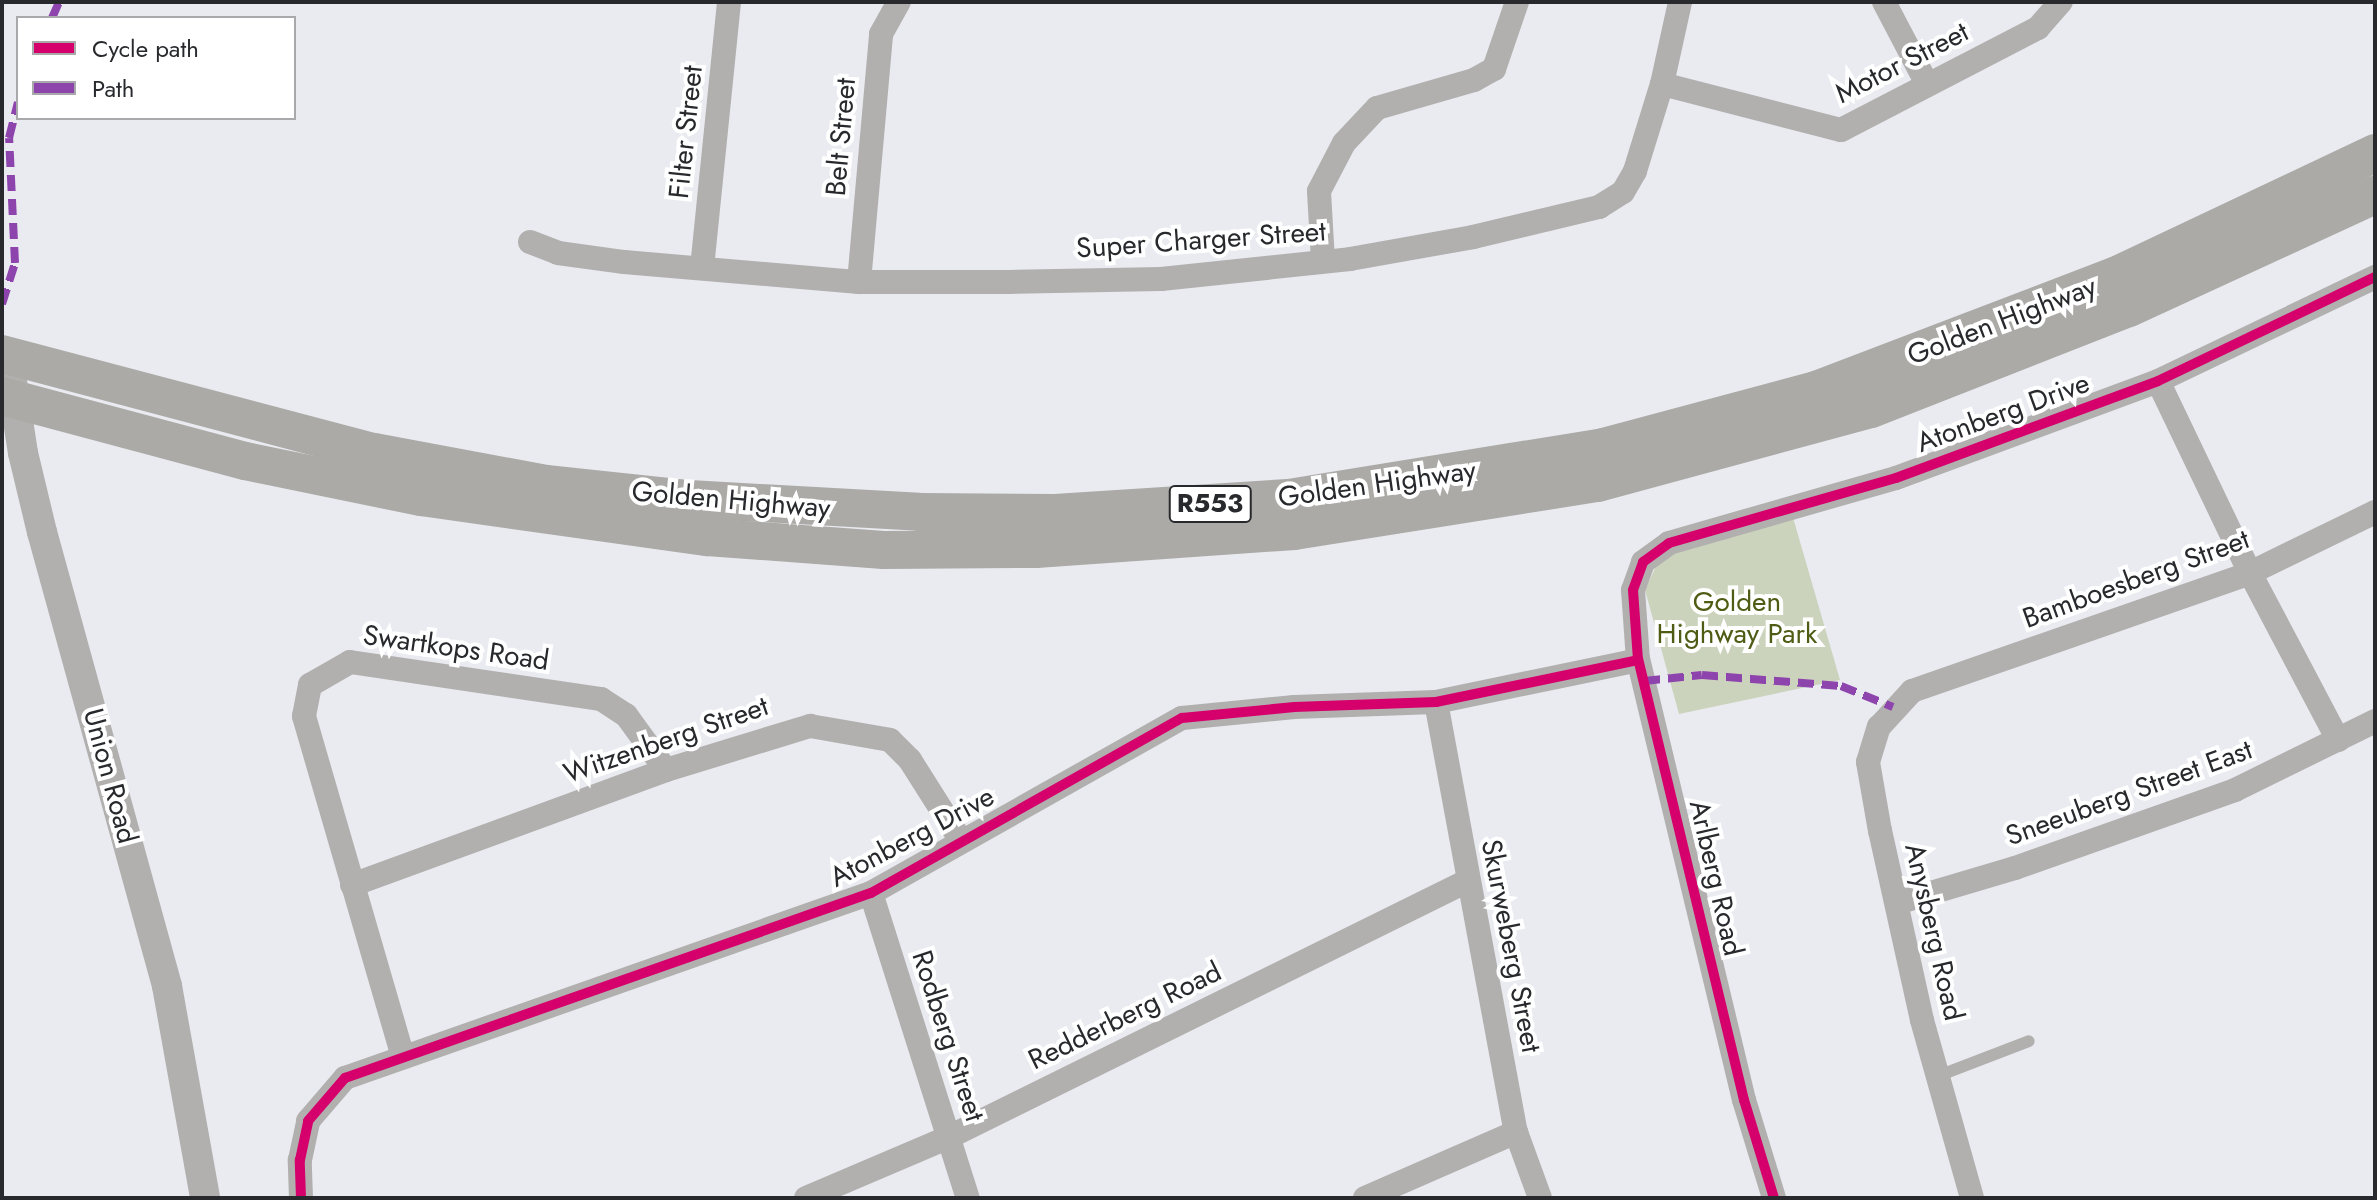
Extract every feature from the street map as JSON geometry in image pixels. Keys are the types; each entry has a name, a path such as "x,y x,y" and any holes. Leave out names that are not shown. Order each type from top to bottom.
{"main road":[{"name":"Golden Highway","path":"4,347 374,452 546,484 919,512 1083,512 1289,498 1603,447 1816,390 2102,282 2375,153"},
{"name":"Golden Highway","path":"8,398 245,461 421,497 707,537 884,550 1021,550 1278,532 1561,491 1787,435 2043,344 2254,254 2375,195"}],"street":[{"name":"Filter Street","path":"702,268 729,2"},
{"name":"Belt Street","path":"859,282 881,34 899,2"},
{"path":"1323,261 1319,191 1344,143 1377,108 1474,80 1494,69 1517,2"},
{"name":"Super Charger Street","path":"530,242 558,253 859,282 1161,279 1323,261 1473,237 1609,203 1623,192 1635,171 1662,84 1680,2"},
{"path":"1884,2 1927,84"},
{"name":"Motor Street","path":"1662,84 1841,130 2038,28 2061,2"},
{"name":"Atonberg Drive","path":"1640,567 1669,543 1896,478 2158,381 2375,277"},
{"name":"Union Road","path":"4,347 8,398 42,532 167,986 205,1198"},
{"path":"2158,381 2250,573 2338,740"},
{"name":"Bamboesberg Street","path":"1912,691 2250,573 2375,512"},
{"name":"Arlberg Road","path":"1640,567 1633,590 1638,660 1744,1100 1774,1198"},
{"name":"Atonberg Drive","path":"301,1198 300,1160 314,1110 345,1078 871,893 960,839 1182,718 1294,707 1436,702 1638,660"},
{"name":"Swartkops Road","path":"403,1057 304,716 310,685 341,664 601,699 626,715 666,770"},
{"name":"Anysberg Road","path":"1912,691 1884,718 1868,762 1938,1076 1972,1198"},
{"name":"Skurweberg Street","path":"1436,702 1516,1132 1540,1198"},
{"name":"Sneeuberg Street East","path":"1897,903 2015,868 2235,790 2375,721"},
{"name":"Witzenberg Street","path":"352,885 666,770 798,727 872,734 890,740 910,760 960,839"},
{"name":"Redderberg Road","path":"806,1198 949,1137 1467,881"},
{"name":"Rodberg Street","path":"871,893 968,1198"},
{"path":"1365,1198 1516,1132"}],"lane":[{"path":"1938,1076 2029,1041"}],"green space":[{"name":"Golden Highway Park","path":"1792,514 1840,680 1679,714 1645,590 1657,564 1684,545"}],"marked path":[{"path":"53,16 59,2"},
{"path":"2,304 15,263 9,138 16,110"},
{"path":"1644,681 1702,675 1841,686 1893,707"}],"cycle path":[{"path":"1774,1198 1744,1100 1638,660 1633,590 1643,562 1669,543 1896,478 2158,381 2375,277"},
{"path":"301,1198 300,1160 308,1121 345,1078 871,893 1182,718 1294,707 1436,702 1638,660"}]}
